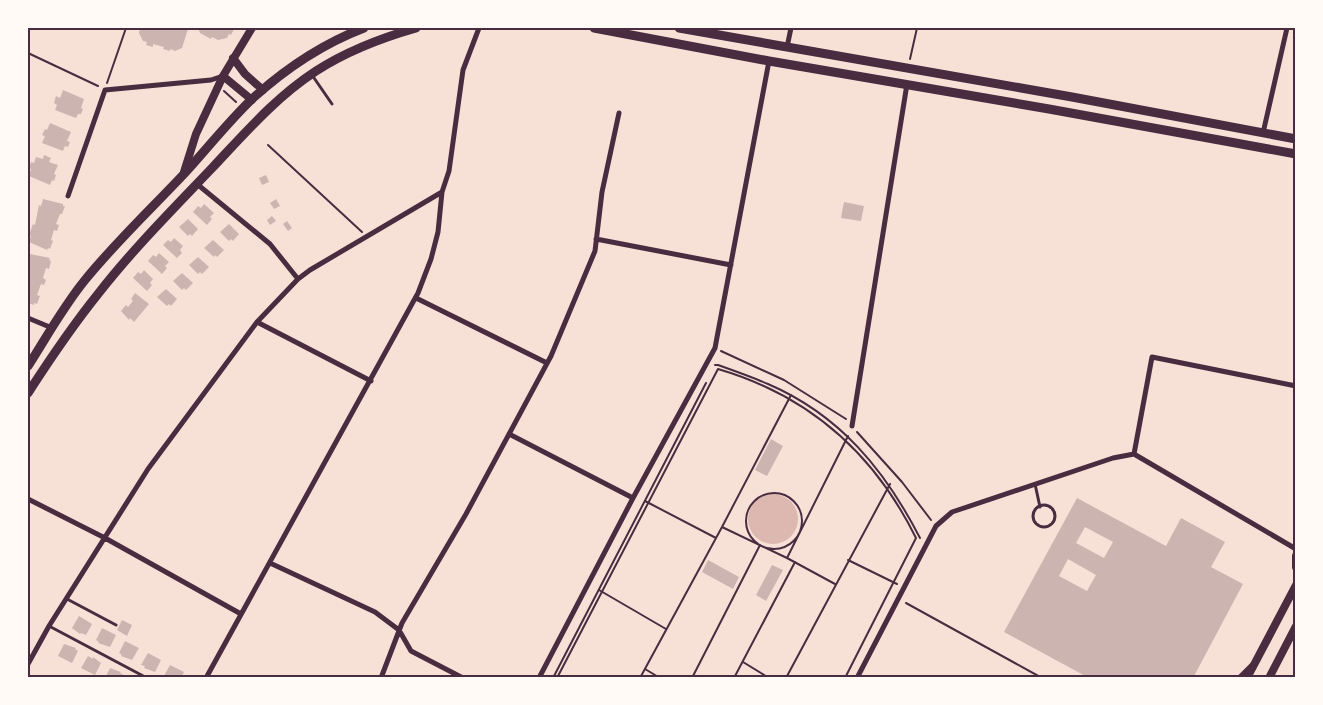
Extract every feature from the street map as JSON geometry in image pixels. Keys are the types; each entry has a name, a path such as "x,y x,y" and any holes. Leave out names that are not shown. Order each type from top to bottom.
{"main road":[{"path":"28,366 83,282 119,240 184,174 252,100 283,73 302,60 330,43 364,28"},
{"path":"28,393 75,323 99,292 197,184 286,93 312,74 351,51 371,42 416,28"},
{"path":"594,28 770,61 1049,108 1296,154"},
{"path":"679,28 1072,97 1296,139"},
{"path":"252,100 266,112"}],"street":[{"path":"184,174 196,134 223,76 252,28"},
{"path":"206,678 416,298 431,259 438,232 442,192 450,171 463,70 479,28"},
{"path":"787,48 791,28"},
{"path":"1263,133 1287,28"},
{"path":"233,58 245,74 263,90"},
{"path":"540,678 633,498 715,348 770,61"},
{"path":"68,196 104,90 211,80 223,76"},
{"path":"223,76 252,100"},
{"path":"852,426 906,84"},
{"path":"381,678 399,630 466,514 547,363 595,251 602,192 619,113"},
{"path":"197,184 270,244 298,279"},
{"path":"28,664 49,626 148,469 257,322 298,279 333,255 442,192"},
{"path":"596,239 731,265"},
{"path":"416,298 547,363"},
{"path":"28,318 53,328"},
{"path":"257,322 371,381"},
{"path":"1134,454 1152,357 1296,386"},
{"path":"509,434 633,498"},
{"path":"857,678 936,526 952,512 1113,458 1134,454 1296,549"},
{"path":"28,500 105,538 241,614"},
{"path":"1296,556 1296,567"},
{"path":"270,563 375,612 399,630 411,651 462,678"},
{"path":"1247,678 1296,585"},
{"path":"1269,678 1296,626"},
{"path":"1239,678 1254,663"}],"lane":[{"path":"312,74 332,104"},
{"path":"1035,483 1040,507"},
{"path":"1047,506 1054,513 1054,520 1046,527 1040,526 1034,521 1033,514 1040,507 1047,506"},
{"path":"67,598 116,625"},
{"path":"49,626 147,678"}],"path":[{"path":"28,53 104,90 126,28"},
{"path":"908,69 917,28"},
{"path":"224,91 237,103"},
{"path":"268,145 360,229"},
{"path":"715,348 784,380 846,419 902,482 936,526"},
{"path":"716,365 768,384 790,395 817,412 848,436 870,458 890,484 920,538"},
{"path":"557,678 718,369 789,399 824,422 846,440 888,488 906,517 916,538 895,583 845,678"},
{"path":"553,678 707,382"},
{"path":"640,678 722,527 790,395"},
{"path":"787,558 848,436"},
{"path":"786,678 890,484"},
{"path":"768,493 788,496 798,505 802,518 800,532 792,543 786,546 773,549 760,545 748,530 747,516 749,510 757,499 768,493"},
{"path":"645,501 716,538"},
{"path":"722,527 795,562 835,584"},
{"path":"692,678 760,545"},
{"path":"848,560 895,583"},
{"path":"734,678 795,562"},
{"path":"599,590 667,629"},
{"path":"898,599 1042,678"},
{"path":"742,662 769,678"},
{"path":"645,669 660,678"}],"shaded area":[{"path":"773,494 782,496 793,505 798,519 796,528 787,539 773,544 764,542 753,533 748,519 750,510 759,499"}],"building":[{"path":"140,28 188,29 182,48 175,51 170,49 170,51 153,44 153,47 146,45 147,42 143,41 139,33"},
{"path":"198,28 234,29 227,38 218,40 212,37 211,39 200,33"},
{"path":"63,90 84,99 81,114 78,114 76,118 55,110 57,105 54,103 56,96 60,98"},
{"path":"50,123 71,132 67,141 70,142 68,147 65,146 63,151 42,143 45,136 42,135"},
{"path":"44,155 51,158 49,162 58,165 54,174 56,175 54,181 52,180 50,185 29,176 31,162 34,163 36,157 43,159"},
{"path":"266,175 269,182 262,185 259,178"},
{"path":"43,199 65,206 56,224 59,225 57,231 54,230 50,249 48,248 47,250 29,242 31,236 29,235 33,224 35,225 39,205 41,206"},
{"path":"276,199 280,206 274,209 270,203"},
{"path":"844,202 864,206 861,221 841,218"},
{"path":"204,204 214,213 207,225 193,212 198,206 201,208"},
{"path":"272,216 276,221 270,225 267,220"},
{"path":"188,219 198,229 192,236 190,234 188,236 179,227"},
{"path":"287,221 292,228 288,231 283,224"},
{"path":"229,224 239,234 233,241 231,239 229,241 220,232"},
{"path":"174,238 183,246 180,250 182,253 177,258 163,245 168,240 171,242"},
{"path":"213,240 224,250 217,257 215,255 214,257 204,248"},
{"path":"159,253 169,262 162,274 148,261 153,255 156,257"},
{"path":"30,254 50,258 49,260 51,261 49,269 46,268 43,278 46,280 44,285 41,284 37,295 40,296 37,304 34,303 34,305 28,303 28,260"},
{"path":"198,257 209,267 202,274 200,272 198,274 189,265"},
{"path":"144,270 153,279 150,283 152,285 147,291 133,278 138,272 141,274"},
{"path":"182,273 193,283 186,290 184,288 182,290 173,281"},
{"path":"166,289 177,299 171,306 169,304 167,306 157,297"},
{"path":"135,293 149,304 134,322 130,318 129,320 121,311 133,301 131,299"},
{"path":"771,439 783,446 767,476 755,470"},
{"path":"1077,498 1166,546 1181,518 1225,542 1211,567 1243,584 1193,678 1089,678 1004,632","holes":["1085,527 1113,542 1104,558 1076,543","1068,559 1096,575 1087,591 1059,576"]},
{"path":"708,560 739,577 733,589 702,572"},
{"path":"772,565 783,570 766,601 756,595"},
{"path":"79,616 92,624 86,635 80,634 72,628"},
{"path":"122,620 132,625 127,636 117,630"},
{"path":"102,628 116,635 110,647 98,643 96,640"},
{"path":"125,641 139,648 132,660 121,656 119,653"},
{"path":"64,644 76,648 78,651 72,663 58,656"},
{"path":"148,653 161,660 155,672 141,665"},
{"path":"88,656 101,663 95,675 81,668"},
{"path":"170,665 184,672 181,678 164,676"},
{"path":"110,668 124,675 122,678 105,678"}]}
